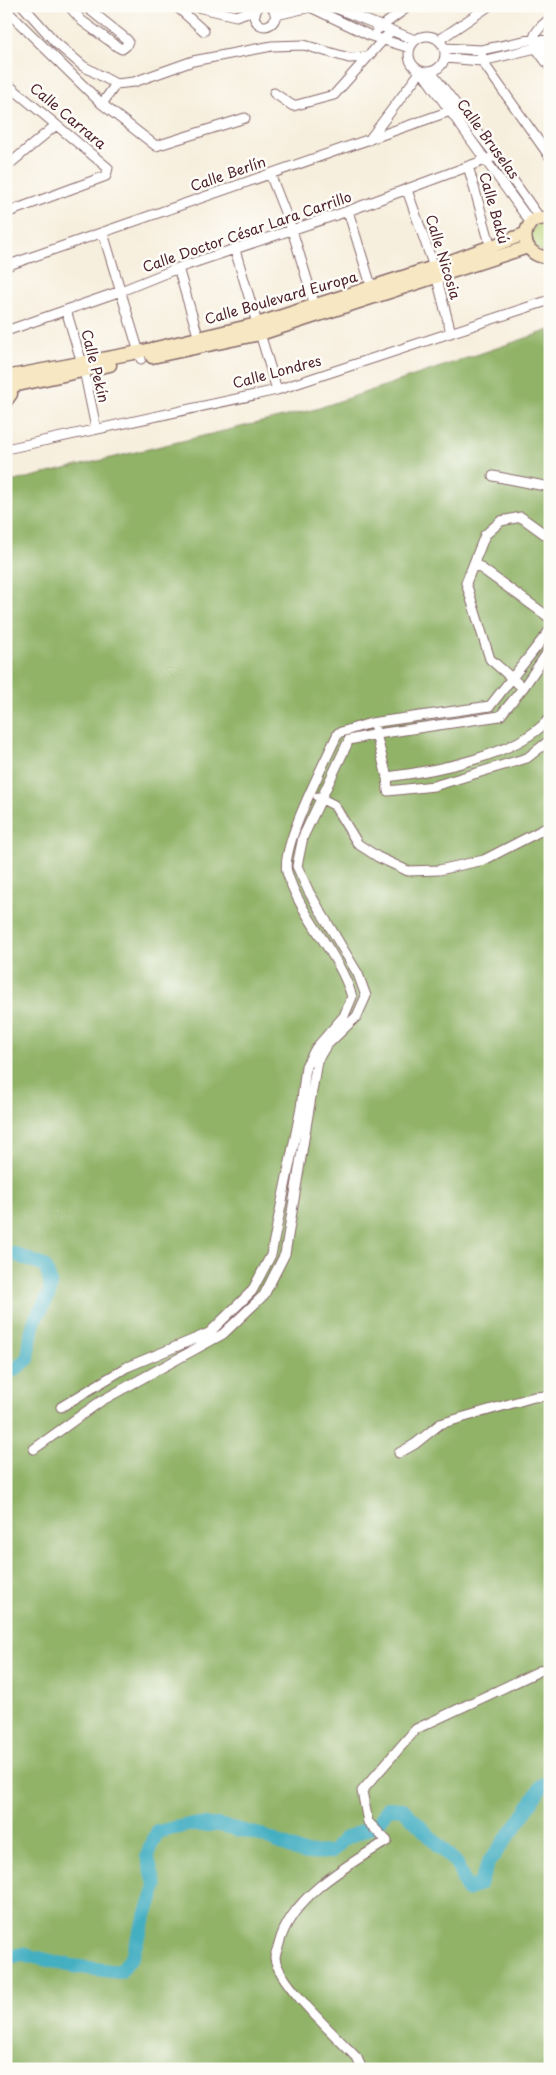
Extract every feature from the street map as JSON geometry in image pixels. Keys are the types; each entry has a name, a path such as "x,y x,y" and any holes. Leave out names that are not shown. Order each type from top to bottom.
{"main road":[{"path":"536,223 528,247 537,256 550,257"},
{"name":"Calle Boulevard Europa","path":"493,252 536,223"},
{"name":"Calle Boulevard Europa","path":"10,377 50,374 259,329 493,252 528,247"},
{"path":"6,401 10,377"}],"street":[{"path":"23,6 56,43 83,66 116,84 134,82 193,61 272,46 304,45 348,58 367,57"},
{"path":"69,6 82,21 118,47 122,49 126,46 128,41 125,38 85,6"},
{"path":"176,6 204,31"},
{"path":"193,6 236,16 251,9 257,24 264,26 274,22 276,15 271,6"},
{"path":"331,6 390,32 415,40"},
{"path":"371,36 409,6"},
{"path":"442,44 489,6"},
{"path":"276,15 312,7 371,36 410,48"},
{"path":"6,10 102,104 156,146 245,118"},
{"path":"550,19 537,28 535,44 550,67"},
{"path":"274,93 292,106 334,95 390,32"},
{"path":"425,72 409,60 410,48 415,40 425,36 442,44 481,50 550,41"},
{"path":"48,50 56,43"},
{"path":"369,140 425,72 440,67 445,58 442,44"},
{"path":"445,58 482,61 535,44 550,50"},
{"path":"481,50 482,61 550,157"},
{"name":"Calle Bruselas","path":"425,72 477,138 496,156 536,223"},
{"name":"Calle Carrara","path":"6,213 106,176 108,172 108,168 7,84"},
{"path":"102,104 116,84"},
{"name":"Calle Berlín","path":"6,266 455,110"},
{"path":"6,167 56,124"},
{"name":"Calle Bruselas","path":"477,138 486,159 536,223"},
{"name":"Calle Doctor César Lara Carrillo","path":"6,331 120,291 178,268 407,190 496,156"},
{"name":"Calle Bakú","path":"468,166 493,252"},
{"path":"270,174 292,230 316,310"},
{"name":"Calle Nicosia","path":"407,190 435,272 451,333"},
{"path":"348,211 373,291"},
{"path":"103,233 140,355"},
{"path":"235,250 277,390"},
{"path":"178,268 200,342"},
{"name":"Calle Londres","path":"6,448 277,390 550,300"},
{"name":"Calle Pekín","path":"66,310 83,366 96,428"},
{"path":"493,476 550,487"},
{"path":"523,688 490,659 466,583 485,535 501,522 521,516 550,538"},
{"path":"474,563 550,618"},
{"path":"61,1407 127,1367 209,1333 252,1292 271,1255 301,1108 306,1066 316,1048 344,1016 352,998 346,978 298,896 286,870 290,840 338,734 371,723 490,706 550,630"},
{"path":"34,1449 101,1400 223,1334 264,1295 285,1254 317,1061 326,1046 357,1016 366,996 358,974 309,892 297,866 303,837 349,740 377,734 500,716 523,688 550,649"},
{"path":"387,777 430,771 518,744 543,726 550,718"},
{"path":"371,723 377,734 387,777 388,791 434,786 527,758 550,740"},
{"path":"311,794 334,805 358,844 378,858 408,871 439,870 484,860 550,826"},
{"path":"399,1453 415,1444 440,1424 534,1397 550,1396"},
{"path":"362,2069 357,2058 285,1981 275,1958 281,1936 292,1914 335,1873 388,1841 368,1822 362,1791 416,1729 550,1666"}],"green space":[{"path":"550,222 550,251 543,252 534,247 530,233 536,225"},
{"path":"550,330 550,2069 6,2069 6,483 316,409"}],"waterway":[{"path":"6,1254 12,1253 44,1266 50,1283 49,1294 33,1324 28,1359 14,1370 6,1371"},
{"path":"6,1958 22,1954 72,1966 120,1972 132,1956 156,1887 147,1855 157,1832 188,1825 219,1825 261,1835 303,1853 332,1852 344,1839 378,1824 388,1808 403,1809 457,1864 467,1890 480,1884 488,1863 521,1819 542,1785 550,1782"}]}
